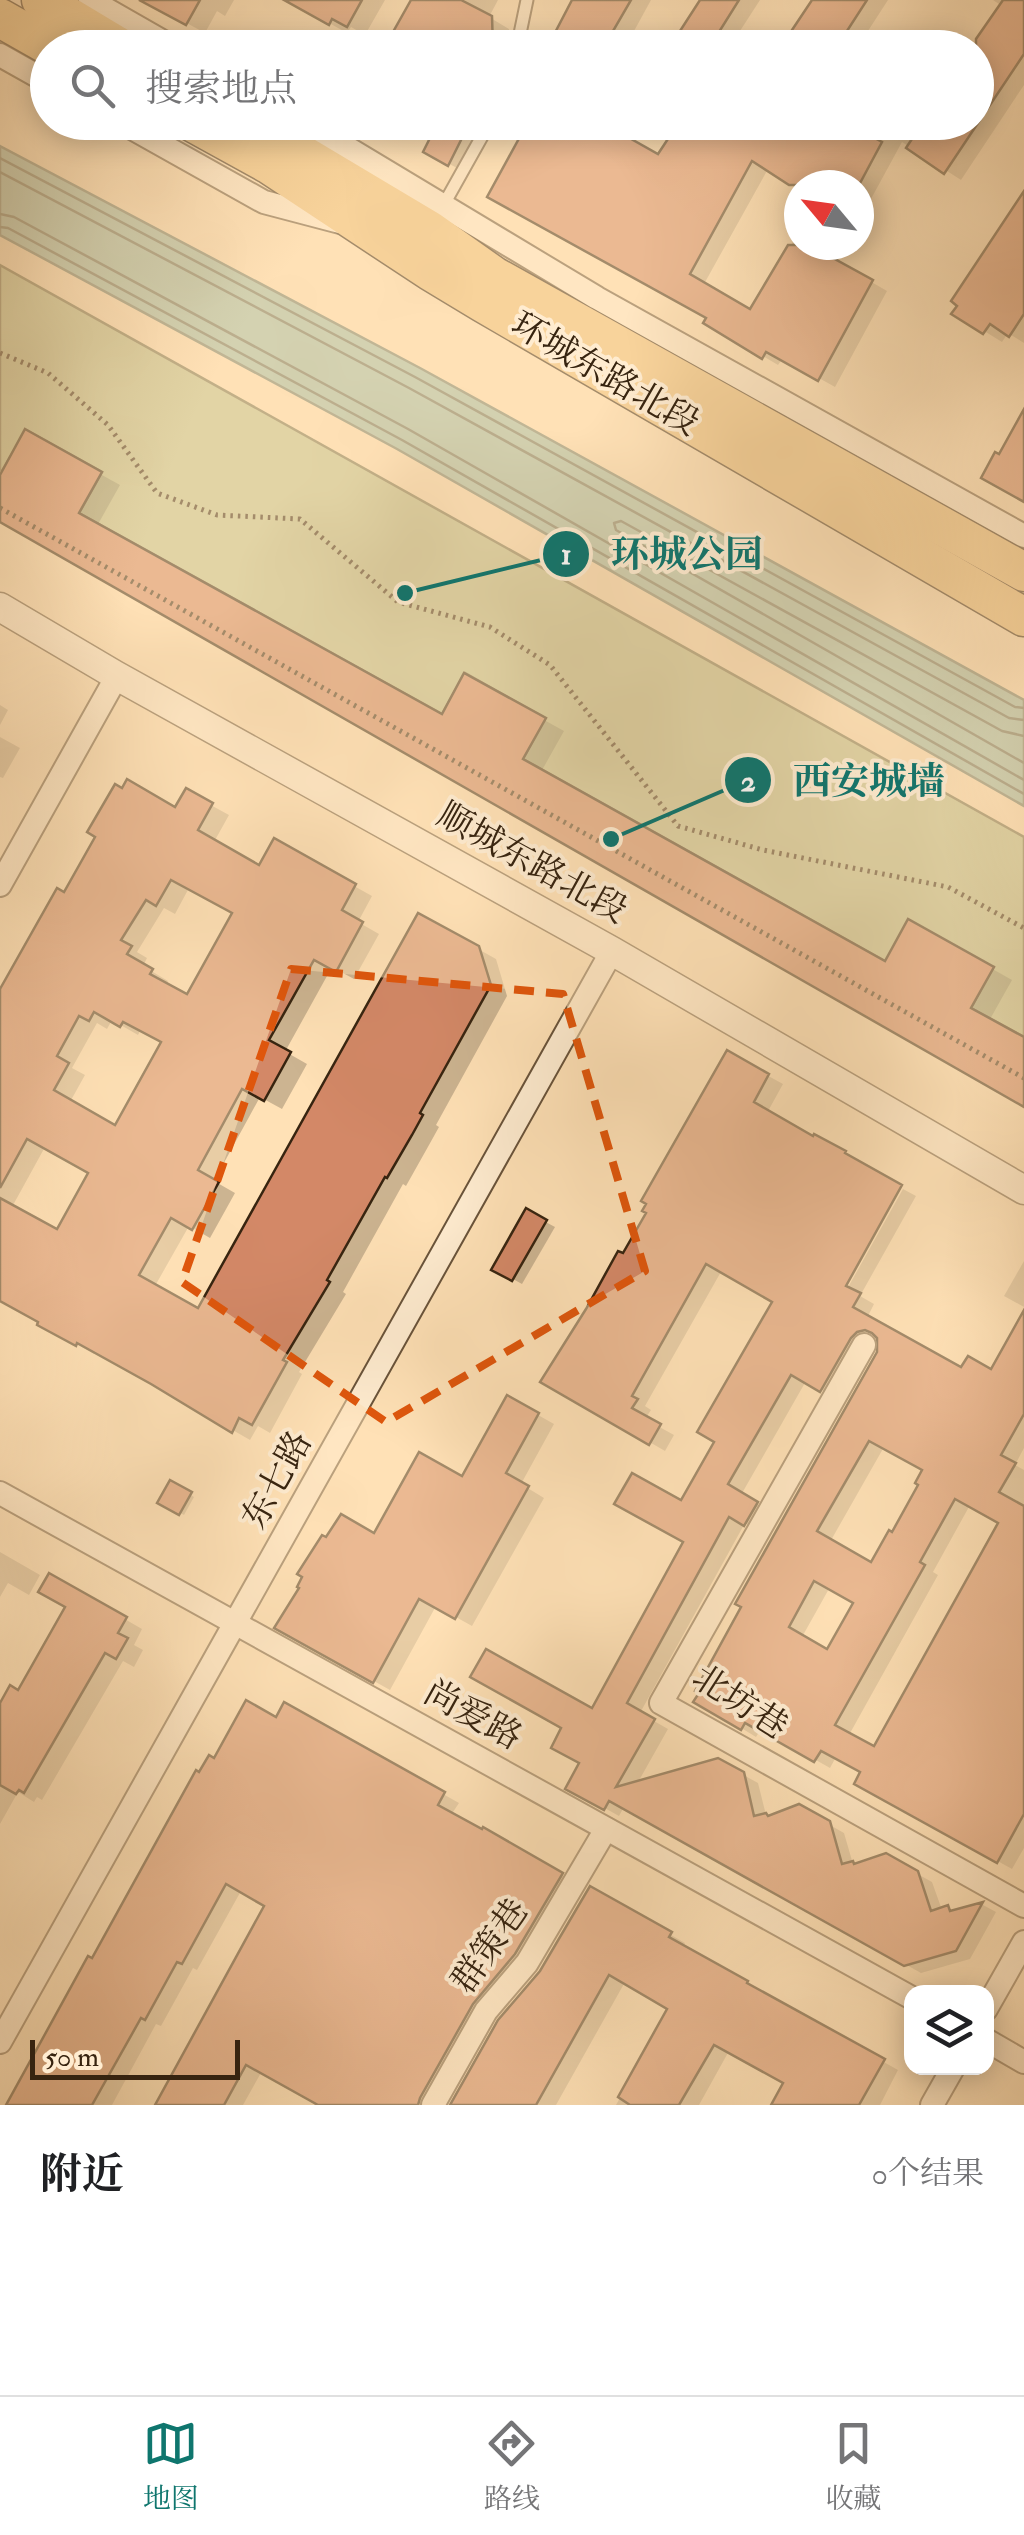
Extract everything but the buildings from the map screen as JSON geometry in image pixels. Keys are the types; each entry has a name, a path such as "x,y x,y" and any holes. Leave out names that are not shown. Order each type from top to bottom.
{"main road":[{"path":"0,18 45,22 69,30"},
{"name":"环城东路北段","path":"225,140 484,304 1024,617"},
{"name":"环城东路北段","path":"278,140 429,230 494,276 1024,572"}],"street":[{"path":"90,0 142,30"},
{"path":"1,56 30,72"},
{"path":"153,140 264,202 366,230"},
{"path":"313,140 360,190"},
{"path":"334,140 597,298 1024,536"},
{"name":"顺城东路北段","path":"0,607 612,951 1024,1190"},
{"path":"0,886 117,676"},
{"name":"东七路","path":"0,2042 612,951"},
{"name":"北坊巷","path":"864,1345 661,1703 1024,1906"},
{"name":"尚爱路","path":"0,1493 904,1994"},
{"name":"群策巷","path":"432,2105 486,2011 527,1963 606,1828"},
{"path":"994,1995 1024,1942"},
{"path":"994,2045 1024,2062"},
{"path":"932,2105 949,2075"}],"lane":[{"path":"520,30 526,0"},
{"path":"443,206 480,140"}],"path":[{"path":"0,353 48,373 108,426 157,493 217,515 300,520 398,602 490,627 550,665 678,826 763,850 948,887 1024,928"},
{"path":"0,508 1024,1078"}],"highlighted area":[{"path":"291,969 563,994 645,1271 386,1422 182,1282"}],"green space":[{"path":"0,265 1024,837 1024,1037 971,1008 993,967 885,961 523,759 545,718 465,673 442,714 79,513 102,472 26,430 0,470"}],"water":[{"path":"0,146 420,368 1024,700 1024,806 397,449 0,235"}],"place":[{"name":"环城公园","path":"405,593"},
{"name":"西安城墙","path":"611,839"}]}
